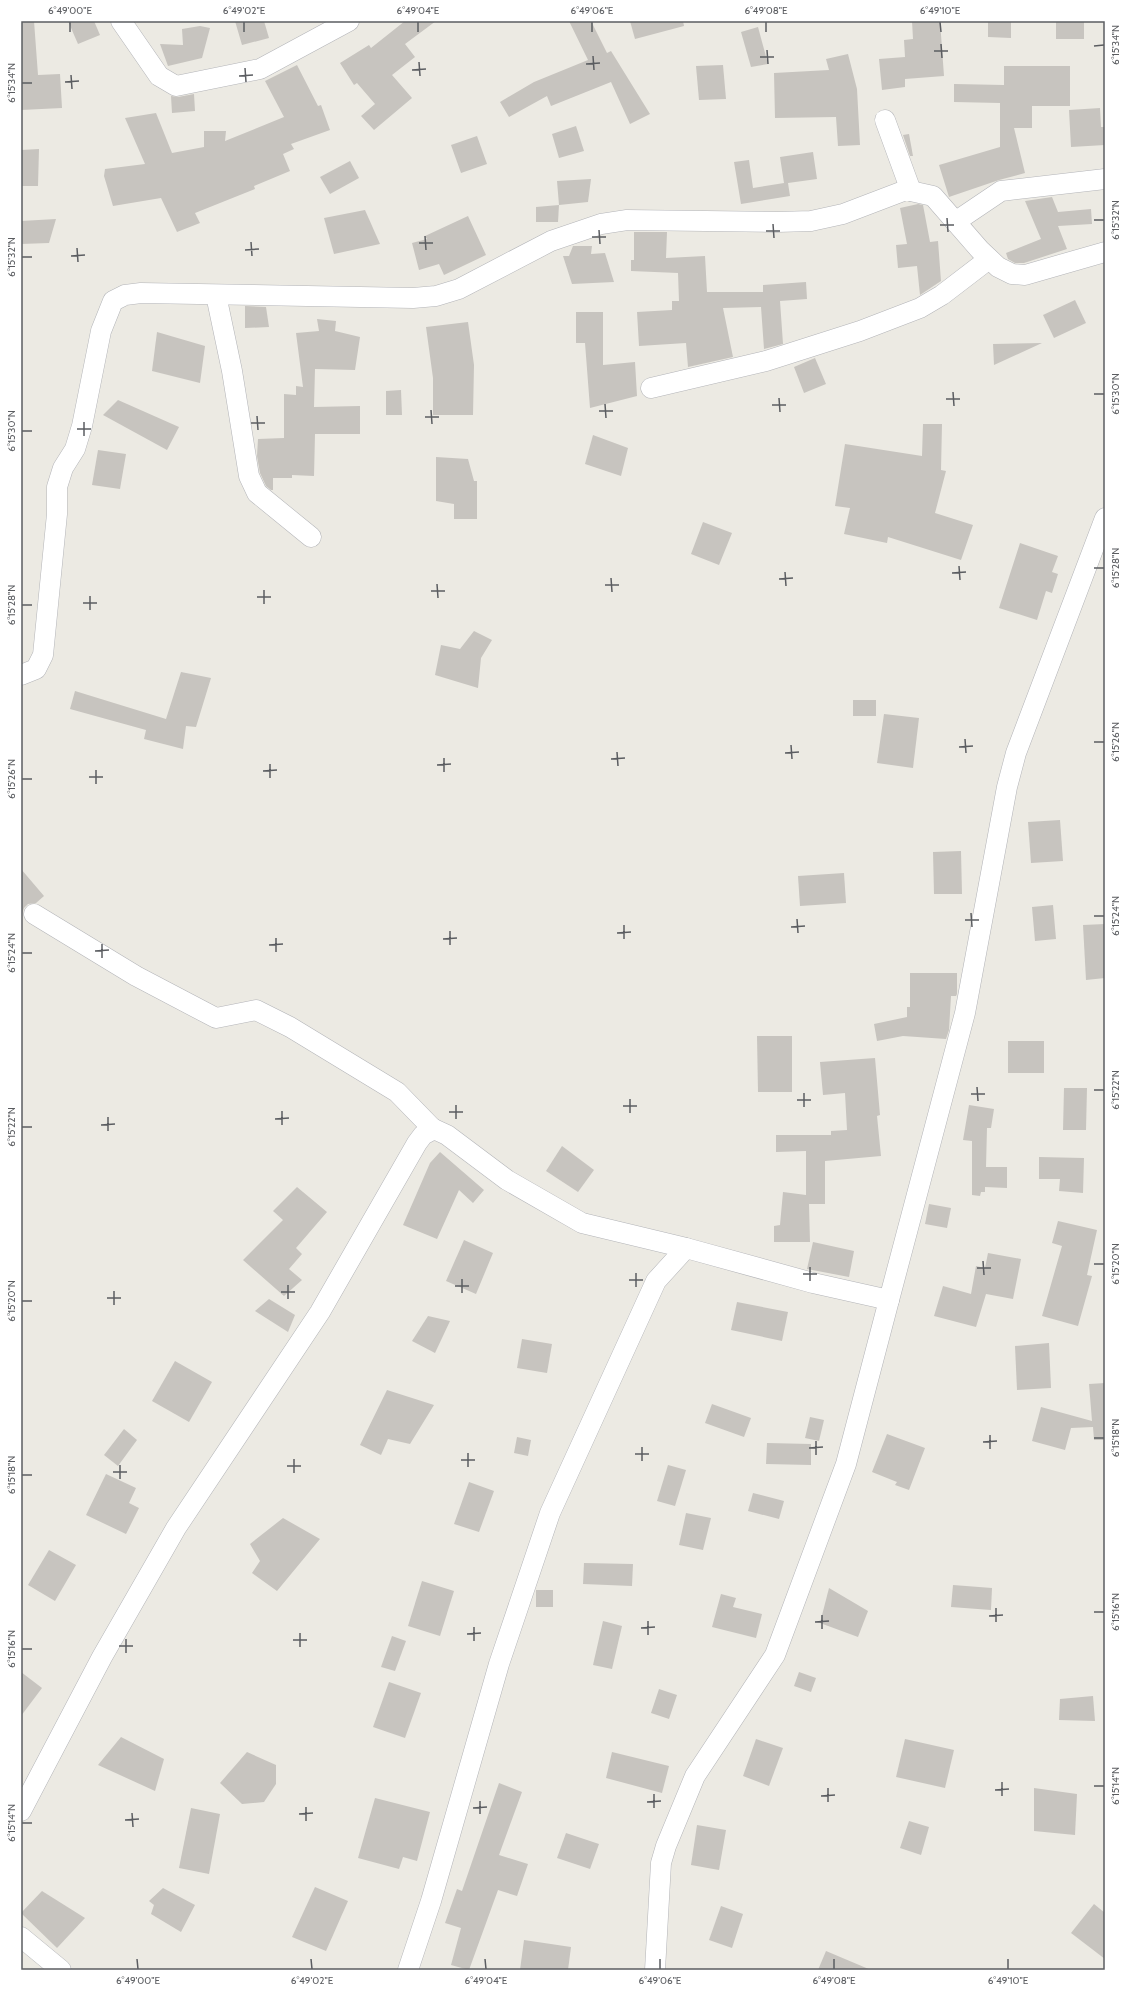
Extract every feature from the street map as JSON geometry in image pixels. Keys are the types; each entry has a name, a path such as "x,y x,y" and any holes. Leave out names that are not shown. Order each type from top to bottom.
{"street":[{"path":"121,21 159,76 176,86 260,68 348,21"},
{"path":"885,120 911,190"},
{"path":"955,222 1002,191 1105,179"},
{"path":"21,675 36,669 43,655 57,514 57,487 63,468 75,449 82,426 101,331 113,301 125,295 141,293 413,298 436,296 460,289 551,241 601,224 627,220 811,221 843,214 894,193 906,190 933,196 989,259 998,267 1012,274 1025,274 1105,252"},
{"path":"651,388 766,361 860,331 920,308 942,295 989,259"},
{"path":"216,295 236,394 249,476 257,493 311,537"},
{"path":"655,1970 662,1862 666,1846 695,1776 775,1655 846,1464 965,1013 1007,787 1016,753 1105,518"},
{"path":"34,914 136,976 216,1018 256,1010 290,1027 397,1092 433,1129 447,1134 507,1180 582,1223 686,1248 813,1283 889,1300"},
{"path":"21,1811 102,1658 176,1528 320,1312 417,1143 423,1135 433,1129"},
{"path":"408,1970 431,1901 499,1664 550,1513 656,1281 686,1248"},
{"path":"21,1936 61,1970"}],"building":[{"path":"21,21 34,21 38,75 60,74 62,108 21,110"},
{"path":"68,21 94,21 100,35 78,44"},
{"path":"235,21 264,21 269,38 242,45"},
{"path":"405,21 436,21 405,44 415,57 392,75 412,98 374,130 361,116 375,104 357,83 354,85 340,63 369,45 371,48"},
{"path":"569,21 591,21 607,53 611,51 650,114 630,124 611,82 551,106 547,96 509,117 500,102 534,82 588,60"},
{"path":"630,21 683,21 684,26 635,39"},
{"path":"912,21 940,21 944,76 905,79 905,87 882,90 879,59 905,57 904,40 913,39"},
{"path":"988,21 1011,21 1011,38 988,37"},
{"path":"1056,21 1084,21 1084,39 1056,39"},
{"path":"200,26 210,28 202,58 168,66 160,44 183,45 182,29"},
{"path":"758,27 768,64 751,67 741,32"},
{"path":"848,54 857,89 860,145 838,146 836,117 775,118 774,73 829,70 826,59"},
{"path":"297,65 318,106 321,105 330,130 291,144 294,149 283,154 290,171 254,186 255,189 195,213 200,223 177,232 161,198 113,206 104,176 105,169 145,164 125,118 156,113 172,153 204,147 204,131 226,131 225,141 284,117 265,81"},
{"path":"723,65 726,99 699,100 696,66"},
{"path":"1004,66 1070,66 1070,106 1032,106 1032,128 1014,128 1025,173 949,197 939,165 1000,147 1000,103 954,102 954,84 1004,85"},
{"path":"194,94 195,111 172,113 171,96 178,97"},
{"path":"1100,108 1101,127 1105,127 1105,145 1071,147 1069,110"},
{"path":"576,126 584,151 559,158 552,134"},
{"path":"909,134 913,156 910,156 903,135"},
{"path":"477,136 487,164 461,173 451,145"},
{"path":"39,149 38,186 21,186 21,150"},
{"path":"813,152 817,179 788,183 790,196 741,204 734,162 749,160 753,188 784,183 780,157"},
{"path":"350,161 359,178 330,194 320,177"},
{"path":"591,179 588,202 559,205 557,181"},
{"path":"1052,197 1058,212 1091,209 1092,224 1058,226 1067,249 1024,263 1015,263 1008,259 1006,253 1041,239 1025,201"},
{"path":"918,204 923,205 930,242 938,241 941,281 920,295 917,266 898,268 896,245 907,244 900,208"},
{"path":"559,205 558,222 536,222 536,207"},
{"path":"365,210 380,244 334,254 324,218"},
{"path":"468,216 486,255 444,275 439,264 419,270 412,243 427,239 425,236"},
{"path":"56,219 49,243 21,244 21,221"},
{"path":"634,232 667,232 666,258 705,256 707,292 763,292 763,285 806,282 807,299 780,301 783,344 764,349 761,307 723,308 733,357 688,367 686,343 639,346 637,312 672,310 672,301 679,301 678,273 631,271 631,260 634,260"},
{"path":"573,246 592,246 591,254 605,253 614,282 572,284 563,256 569,256"},
{"path":"1075,300 1086,323 1054,338 1043,315"},
{"path":"245,306 266,307 269,327 245,328"},
{"path":"576,312 603,312 603,365 635,362 637,396 590,408 585,343 576,343"},
{"path":"317,319 336,321 335,331 360,337 355,370 315,369 314,407 360,406 360,434 315,434 314,476 292,475 292,478 273,478 273,490 271,490 266,486 260,473 257,456 258,439 284,438 284,394 296,395 296,386 303,387 296,333 319,331"},
{"path":"468,322 474,365 473,415 433,415 433,378 426,327"},
{"path":"157,332 205,346 200,383 152,371"},
{"path":"1042,343 994,365 993,344"},
{"path":"815,358 826,384 804,393 794,367"},
{"path":"401,390 402,415 386,415 386,391"},
{"path":"118,400 179,427 167,450 103,415"},
{"path":"923,424 942,424 941,470 946,471 935,513 973,525 961,560 888,537 887,543 844,534 850,508 835,506 845,444 922,456"},
{"path":"593,435 628,448 621,476 585,464"},
{"path":"98,450 126,454 120,489 92,485"},
{"path":"436,457 468,459 474,481 477,481 477,519 454,519 454,504 436,501"},
{"path":"703,522 732,533 719,565 691,554"},
{"path":"1020,543 1058,556 1052,572 1058,574 1052,593 1046,591 1037,620 999,608"},
{"path":"474,631 492,640 481,658 478,688 435,675 441,645 460,649"},
{"path":"181,672 211,678 196,727 186,726 183,749 144,739 146,730 70,709 75,691 166,719"},
{"path":"853,700 876,700 876,716 853,716"},
{"path":"884,714 919,718 913,768 877,763"},
{"path":"1060,820 1063,861 1031,863 1028,822"},
{"path":"961,851 962,894 934,894 933,852"},
{"path":"21,869 44,896 36,903 28,904 24,908 21,917"},
{"path":"844,873 846,903 800,906 798,876"},
{"path":"1053,905 1056,939 1035,941 1032,907"},
{"path":"1105,924 1105,978 1086,980 1083,925"},
{"path":"910,973 957,973 957,994 956,996 951,996 949,1030 946,1039 903,1036 877,1041 874,1024 907,1017 907,1007 910,1007"},
{"path":"757,1036 792,1036 792,1092 758,1092"},
{"path":"1008,1041 1044,1041 1044,1073 1008,1073"},
{"path":"875,1058 880,1115 877,1116 881,1156 825,1161 825,1204 809,1204 810,1242 774,1242 774,1226 780,1225 783,1192 806,1195 806,1151 776,1152 776,1135 831,1135 831,1131 847,1130 845,1093 823,1095 820,1062"},
{"path":"1064,1088 1087,1088 1086,1130 1063,1130"},
{"path":"969,1105 994,1109 991,1128 987,1128 986,1167 1007,1167 1007,1188 985,1187 985,1192 981,1192 980,1196 972,1195 972,1141 963,1140"},
{"path":"562,1146 594,1170 578,1192 546,1171"},
{"path":"440,1152 484,1190 473,1203 459,1190 437,1239 403,1225 430,1163"},
{"path":"1039,1157 1084,1158 1083,1193 1059,1191 1060,1179 1039,1179"},
{"path":"297,1187 327,1212 296,1248 302,1254 289,1269 302,1280 284,1296 243,1260 283,1220 273,1211"},
{"path":"929,1204 951,1208 947,1228 925,1224"},
{"path":"1058,1221 1097,1230 1087,1275 1092,1276 1078,1326 1042,1316 1062,1246 1052,1243"},
{"path":"464,1240 493,1253 476,1294 446,1281"},
{"path":"813,1242 854,1251 849,1277 807,1269"},
{"path":"988,1253 1021,1259 1013,1299 986,1294 976,1327 934,1316 943,1286 971,1294 976,1266 985,1268"},
{"path":"269,1299 295,1315 288,1332 255,1311"},
{"path":"737,1302 788,1312 782,1341 731,1330"},
{"path":"428,1316 450,1321 435,1353 412,1341"},
{"path":"522,1339 552,1344 547,1373 517,1368"},
{"path":"1049,1343 1051,1388 1017,1390 1015,1346"},
{"path":"175,1361 212,1382 189,1422 152,1401"},
{"path":"1105,1383 1105,1440 1094,1440 1093,1427 1071,1428 1065,1450 1032,1441 1041,1407 1092,1421 1089,1384"},
{"path":"387,1390 434,1405 410,1444 388,1439 381,1455 360,1445"},
{"path":"712,1404 751,1418 744,1437 705,1423"},
{"path":"810,1417 824,1420 819,1441 805,1438"},
{"path":"124,1429 137,1440 118,1466 104,1455"},
{"path":"887,1434 925,1448 909,1490 895,1485 897,1482 872,1472"},
{"path":"517,1437 531,1440 528,1456 514,1453"},
{"path":"767,1443 811,1444 811,1465 766,1464"},
{"path":"668,1465 686,1470 675,1506 657,1501"},
{"path":"106,1474 136,1488 129,1503 139,1508 126,1534 86,1515"},
{"path":"469,1482 494,1491 479,1532 454,1524"},
{"path":"753,1493 784,1501 779,1519 748,1511"},
{"path":"686,1513 711,1518 703,1550 679,1545"},
{"path":"283,1518 320,1539 277,1591 252,1573 260,1561 250,1544"},
{"path":"49,1550 76,1565 55,1601 28,1585"},
{"path":"584,1563 633,1564 632,1586 583,1584"},
{"path":"422,1581 454,1591 440,1636 408,1626"},
{"path":"953,1585 992,1588 991,1610 951,1607"},
{"path":"829,1588 868,1611 858,1637 820,1623"},
{"path":"536,1590 553,1590 553,1607 536,1607"},
{"path":"721,1594 736,1598 733,1607 762,1614 756,1638 712,1627"},
{"path":"603,1621 622,1626 612,1669 593,1665"},
{"path":"392,1636 406,1641 395,1671 381,1667"},
{"path":"21,1672 42,1688 21,1716"},
{"path":"799,1672 816,1678 811,1692 794,1686"},
{"path":"389,1682 421,1693 405,1738 373,1727"},
{"path":"659,1689 677,1695 669,1719 651,1713"},
{"path":"1093,1696 1095,1721 1059,1720 1060,1699"},
{"path":"121,1737 164,1759 155,1791 98,1765"},
{"path":"756,1739 783,1748 769,1786 743,1776"},
{"path":"905,1739 954,1750 945,1788 896,1777"},
{"path":"247,1752 276,1765 276,1784 264,1802 242,1804 220,1783"},
{"path":"612,1752 669,1766 662,1793 606,1778"},
{"path":"499,1783 522,1792 499,1855 528,1864 517,1896 498,1890 469,1970 451,1965 461,1928 445,1923 457,1889 462,1891"},
{"path":"1034,1788 1077,1794 1075,1835 1034,1831"},
{"path":"375,1798 430,1812 417,1861 403,1857 399,1869 358,1858"},
{"path":"191,1808 220,1814 209,1874 179,1868"},
{"path":"909,1821 929,1827 921,1855 900,1848"},
{"path":"697,1825 726,1830 719,1870 691,1865"},
{"path":"566,1833 599,1844 590,1869 557,1858"},
{"path":"315,1887 348,1901 326,1951 292,1937"},
{"path":"163,1888 195,1905 181,1932 151,1914 154,1905 149,1901"},
{"path":"42,1891 85,1918 57,1948 21,1913"},
{"path":"1094,1904 1105,1913 1105,1959 1071,1933"},
{"path":"721,1906 743,1914 732,1948 709,1940"},
{"path":"524,1940 571,1947 568,1970 520,1970"},
{"path":"826,1951 871,1970 818,1970"}]}
